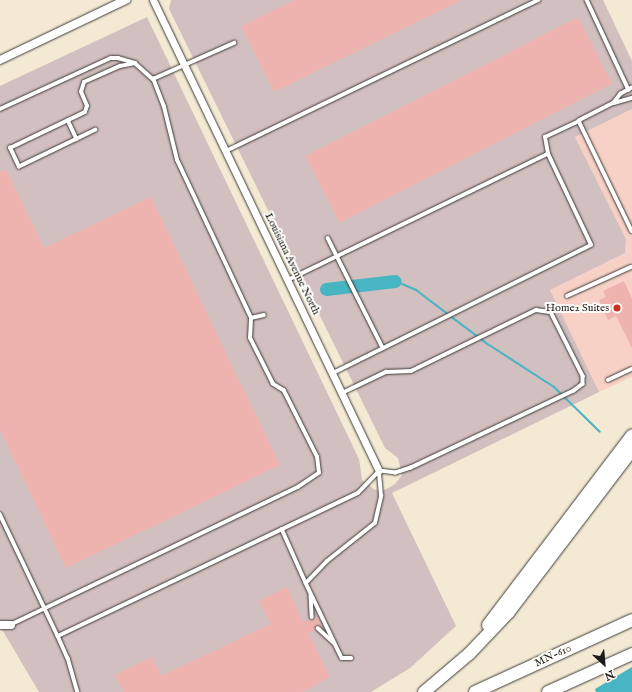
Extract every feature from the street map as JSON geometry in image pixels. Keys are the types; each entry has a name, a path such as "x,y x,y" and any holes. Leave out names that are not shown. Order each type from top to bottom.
{"highway":[{"path":"454,665 494,617 632,435"},
{"path":"424,692 478,645 508,613 632,450"},
{"name":"MN-610","path":"475,692 632,620"},
{"path":"548,692 632,654"}],"street":[{"path":"0,60 126,0"},
{"name":"Louisiana Avenue North","path":"154,0 380,471"},
{"path":"0,625 11,625"}],"lane":[{"path":"226,151 538,0"},
{"path":"587,0 631,89 621,94 614,103"},
{"path":"153,79 234,43"},
{"path":"0,109 99,62 118,58 135,63 153,79 164,107 175,156 251,318 250,338 273,384 284,391 317,457 319,473 298,488 0,630"},
{"path":"96,130 19,167 10,148 68,120 87,109 81,92 84,82 120,66 135,63"},
{"path":"333,373 592,245 548,154 545,137 614,103 632,98"},
{"path":"68,120 77,139"},
{"path":"579,120 632,231"},
{"path":"288,280 548,154"},
{"path":"328,238 383,348"},
{"path":"567,296 632,266"},
{"path":"342,393 386,372 411,371 536,310 551,312 583,376 583,384 574,391 418,465 396,473 380,471"},
{"path":"251,318 264,315"},
{"path":"608,380 632,369"},
{"path":"58,636 358,493 380,471"},
{"path":"306,583 327,561 375,523 381,496 380,471"},
{"path":"0,514 68,658 78,692"},
{"path":"282,529 342,658 351,658"},
{"path":"311,594 312,617"},
{"path":"318,628 334,642"}],"shaded area":[{"path":"171,0 603,0 632,61 632,109 575,137 626,239 625,253 550,290 599,392 392,493 456,626 410,668 371,692 39,692 0,626 0,86 147,17 359,459 362,480 375,490 385,490 395,484 402,475 398,458 385,448 169,9"},
{"path":"632,109 632,377 599,392 549,290 625,253 626,239 575,137"}],"water":[{"path":"632,667 632,692 596,692 595,689"}],"building":[{"path":"294,0 462,0 274,92 241,26"},
{"path":"578,17 612,84 339,223 305,156"},
{"path":"6,169 44,248 151,197 280,465 66,568 0,430 0,172"},
{"name":"Home2 Suites","path":"624,281 632,299 632,348 616,316 608,320 599,300 606,297 603,291"},
{"path":"287,587 303,622 313,620 316,615 322,626 317,625 315,630 308,633 330,677 302,692 124,692 115,675 152,657 161,676 271,624 259,601"}],"waterway":[{"path":"395,281 416,290 486,343 554,387 600,432"},
{"path":"326,289 395,281"}],"place":[{"name":"Home2 Suites","path":"617,308"}]}
